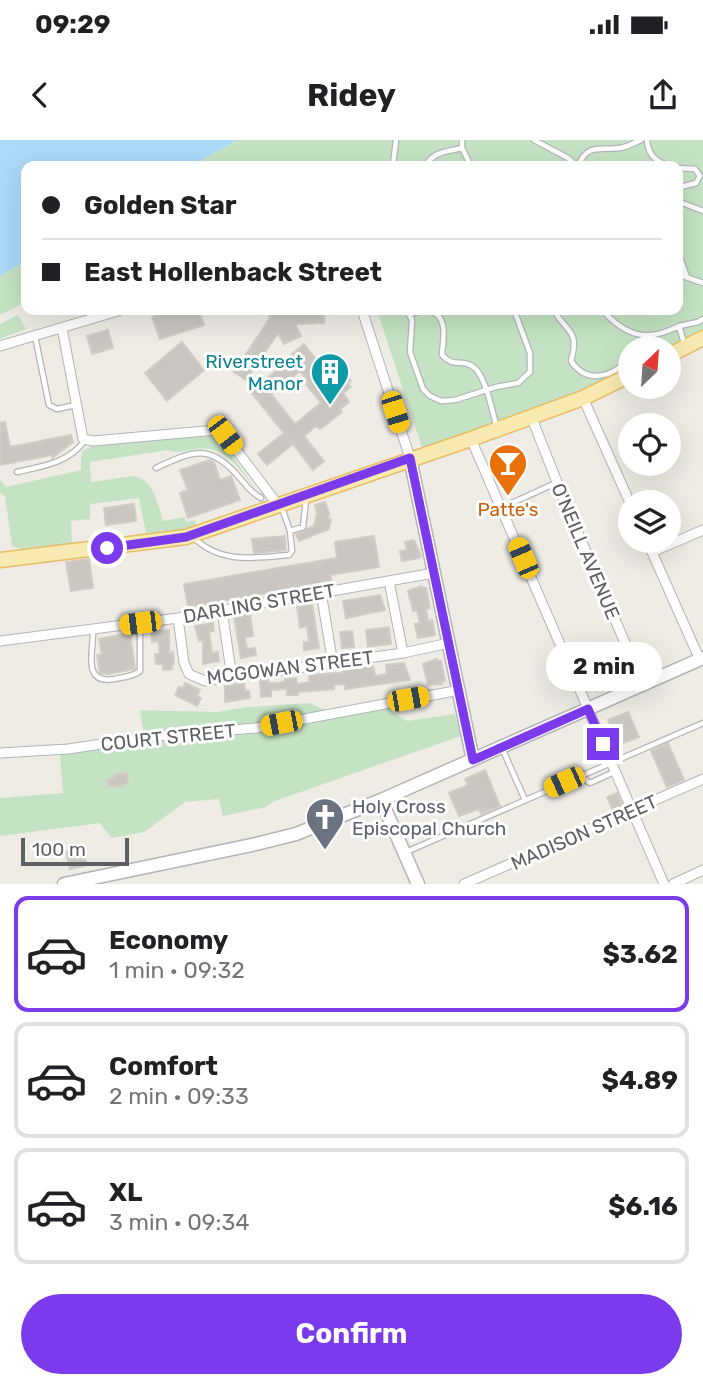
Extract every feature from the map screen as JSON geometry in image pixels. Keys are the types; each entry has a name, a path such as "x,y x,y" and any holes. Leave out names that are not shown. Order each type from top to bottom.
{"main road":[{"path":"681,350 702,340"},
{"path":"0,560 156,542 191,535 270,502 306,495 471,439 583,398 618,381"},
{"path":"410,458 473,760"},
{"path":"64,884 296,834 381,800 701,659"},
{"path":"381,800 418,884"}],"street":[{"path":"0,346 105,315"},
{"path":"364,315 410,458"},
{"path":"62,328 83,439 93,441 217,430 225,435 270,502"},
{"path":"583,398 624,490"},
{"name":"O'NEILL AVENUE","path":"531,416 643,685"},
{"path":"471,439 664,884"},
{"path":"681,539 703,530"},
{"path":"652,553 701,659"},
{"name":"DARLING STREET","path":"0,641 178,618 434,573"},
{"path":"388,580 403,653"},
{"path":"321,592 333,664"},
{"path":"222,610 232,678"},
{"name":"MCGOWAN STREET","path":"178,618 184,663 189,674 205,681 333,664 449,643"},
{"name":"COURT STREET","path":"0,752 68,748 158,736 256,728 460,690"},
{"name":"MADISON STREET","path":"464,884 703,779"},
{"path":"673,884 703,870"}],"lane":[{"path":"394,161 396,140"},
{"path":"462,140 462,148 468,161"},
{"path":"534,140 572,161"},
{"path":"580,161 589,150 620,148 641,140"},
{"path":"647,140 647,147 654,159 659,161"},
{"path":"428,161 440,152 462,148"},
{"path":"683,168 695,169 700,176 696,183 683,186"},
{"path":"683,203 703,211"},
{"path":"683,266 687,277"},
{"path":"683,276 703,283"},
{"path":"410,315 412,320 410,352 423,388 430,396 441,401 455,400 518,383 530,372 530,352 515,315"},
{"path":"438,315 445,327 442,355 453,364 467,364 479,372 498,428"},
{"path":"558,315 575,337 572,361 577,370 588,376 601,377 618,368"},
{"path":"607,315 627,331 646,335 666,332 703,318"},
{"path":"679,326 685,348"},
{"path":"35,336 49,405 57,408 77,404"},
{"path":"17,472 61,462 81,447 86,439"},
{"path":"156,468 183,456 209,453 226,462 252,493 270,502 290,531 292,551 289,555 241,560 202,546 191,535"},
{"path":"501,508 557,483"},
{"path":"290,531 303,527 306,495"},
{"path":"93,629 93,671 97,677 107,680 134,675 140,671 140,623"},
{"path":"405,852 703,723"},
{"path":"501,747 525,800"},
{"path":"583,774 590,783 615,772"}],"green space":[{"path":"237,140 703,140 703,330 681,341 681,336 618,336 618,374 581,394 422,448 379,315 683,315 683,161 200,161"},
{"path":"21,264 21,304 0,315 0,276"},
{"path":"18,315 26,329 0,339 0,324"},
{"path":"217,434 257,491 231,460 215,450 168,450 90,462 91,482 134,476 141,478 151,488 163,521 184,517 186,522 195,520 197,528 147,538 139,498 90,504 90,519 71,521 72,544 21,549 12,546 5,496 0,493 0,479 6,487 81,470 83,450 97,444"},
{"path":"309,703 340,716 391,707 392,712 407,721 455,714 461,736 272,802 266,807 223,816 219,799 185,802 144,832 112,838 99,823 0,836 0,798 63,793 60,753 145,741 140,710 217,712"}],"water":[{"path":"0,140 237,140 200,161 21,161 21,264 0,276"}],"building":[{"path":"201,315 204,325 160,339 152,317"},
{"path":"268,315 324,315 324,323 295,324 301,336 284,344 278,333 246,380 234,372 270,318"},
{"path":"108,330 113,348 92,354 87,336"},
{"path":"182,342 204,370 167,401 145,373"},
{"name":"Riverstreet Manor","path":"304,344 324,370 334,361 351,381 348,384 351,387 343,393 349,402 340,409 342,412 320,429 316,426 304,436 324,461 313,470 293,444 267,465 258,454 284,433 250,391 293,358 291,355","holes":["300,371 308,382 306,384 321,403 295,424 271,394"]},
{"path":"5,422 10,447 71,435 73,442 52,458 52,455 0,465 0,423"},
{"path":"209,460 214,462 220,480 231,476 240,500 188,518 180,493 188,490 180,470"},
{"path":"325,502 328,519 331,520 329,529 299,541 296,534 314,526 317,513 315,505"},
{"path":"134,504 136,521 106,525 104,508"},
{"path":"285,536 286,550 254,553 252,539"},
{"path":"374,536 379,567 330,575 332,582 188,607 184,584 337,558 335,542"},
{"path":"414,540 421,556 402,561 400,551 407,550 405,542"},
{"path":"89,559 93,588 71,591 66,562"},
{"path":"422,586 426,588 430,608 426,609 428,621 432,620 435,635 418,638 415,624 420,623 417,610 413,611 408,591"},
{"path":"380,595 385,610 346,618 343,601"},
{"path":"312,604 319,648 304,650 304,642 309,642 307,626 300,628 297,607"},
{"path":"250,614 253,636 245,637 247,649 255,648 256,655 241,658 234,617"},
{"path":"213,623 214,631 209,632 211,647 212,653 218,652 219,661 203,664 203,640 199,641 195,626"},
{"path":"389,627 391,644 368,647 366,630"},
{"path":"169,630 169,653 173,652 174,664 172,669 163,670 163,664 156,664 155,654 160,654 158,641 152,642 151,632"},
{"path":"352,631 354,647 342,648 340,632"},
{"path":"130,633 135,669 100,673 97,655 102,654 99,639"},
{"path":"437,659 441,661 445,681 441,682 442,684 428,685 423,664"},
{"path":"404,663 410,680 345,689 345,684 334,685 334,689 298,692 298,695 287,695 287,689 271,690 271,696 261,697 260,680 268,679 268,683 279,683 285,679 296,678 297,684 310,682 309,676 313,674 343,673 373,666 375,676 387,674 386,665"},
{"path":"185,683 200,690 197,696 201,698 197,706 175,695"},
{"path":"244,683 250,698 225,702 225,686"},
{"path":"628,712 639,737 619,745 608,720"},
{"path":"668,743 684,780 667,787 651,751"},
{"path":"485,770 500,806 481,814 479,809 459,816 449,793 468,785 465,779"},
{"path":"127,773 128,784 122,784 123,787 109,786 108,779 115,778 115,774"},
{"path":"617,793 623,807 613,811 607,797"},
{"path":"83,849 87,865 70,869 66,852"}],"place":[{"name":"Riverstreet Manor","path":"330,406"},
{"name":"Patte's","path":"508,497"},
{"name":"Holy Cross Episcopal Church","path":"325,851"}],"route":[{"path":"107,548 186,537 410,458 473,760 588,709 603,744"}]}
